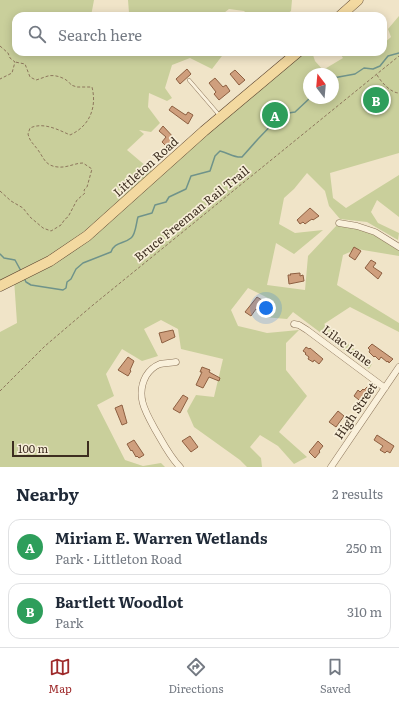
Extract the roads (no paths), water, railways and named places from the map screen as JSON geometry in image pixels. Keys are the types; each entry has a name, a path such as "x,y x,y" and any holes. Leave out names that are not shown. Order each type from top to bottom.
{"main road":[{"path":"344,12 358,0"},
{"name":"Littleton Road","path":"0,286 63,253 87,236 221,117 293,56"}],"street":[{"path":"338,223 357,226 375,232 399,247"},
{"name":"Lilac Lane","path":"294,324 307,330 385,388"},
{"path":"176,362 159,364 149,372 142,384 141,401 163,443 180,467"},
{"name":"High Street","path":"331,467 399,367"},
{"path":"392,377 399,380"}],"lane":[{"path":"189,80 221,117"}],"waterway":[{"path":"339,77 355,74 364,68 373,69 380,66 388,56 399,53"},
{"path":"24,278 26,282 31,285 63,290 66,288 67,282 71,279 76,269 83,263 111,252 114,246 131,238 135,231 138,217 152,213 155,205 166,202 169,197 186,189 191,176 210,171 215,156 220,151 242,157 282,114 295,112 304,104"},
{"path":"0,254 4,258 15,260 21,271"}],"place":[{"name":"Bartlett Woodlot","path":"376,100"},
{"name":"Miriam E. Warren Wetlands","path":"275,115"}]}
